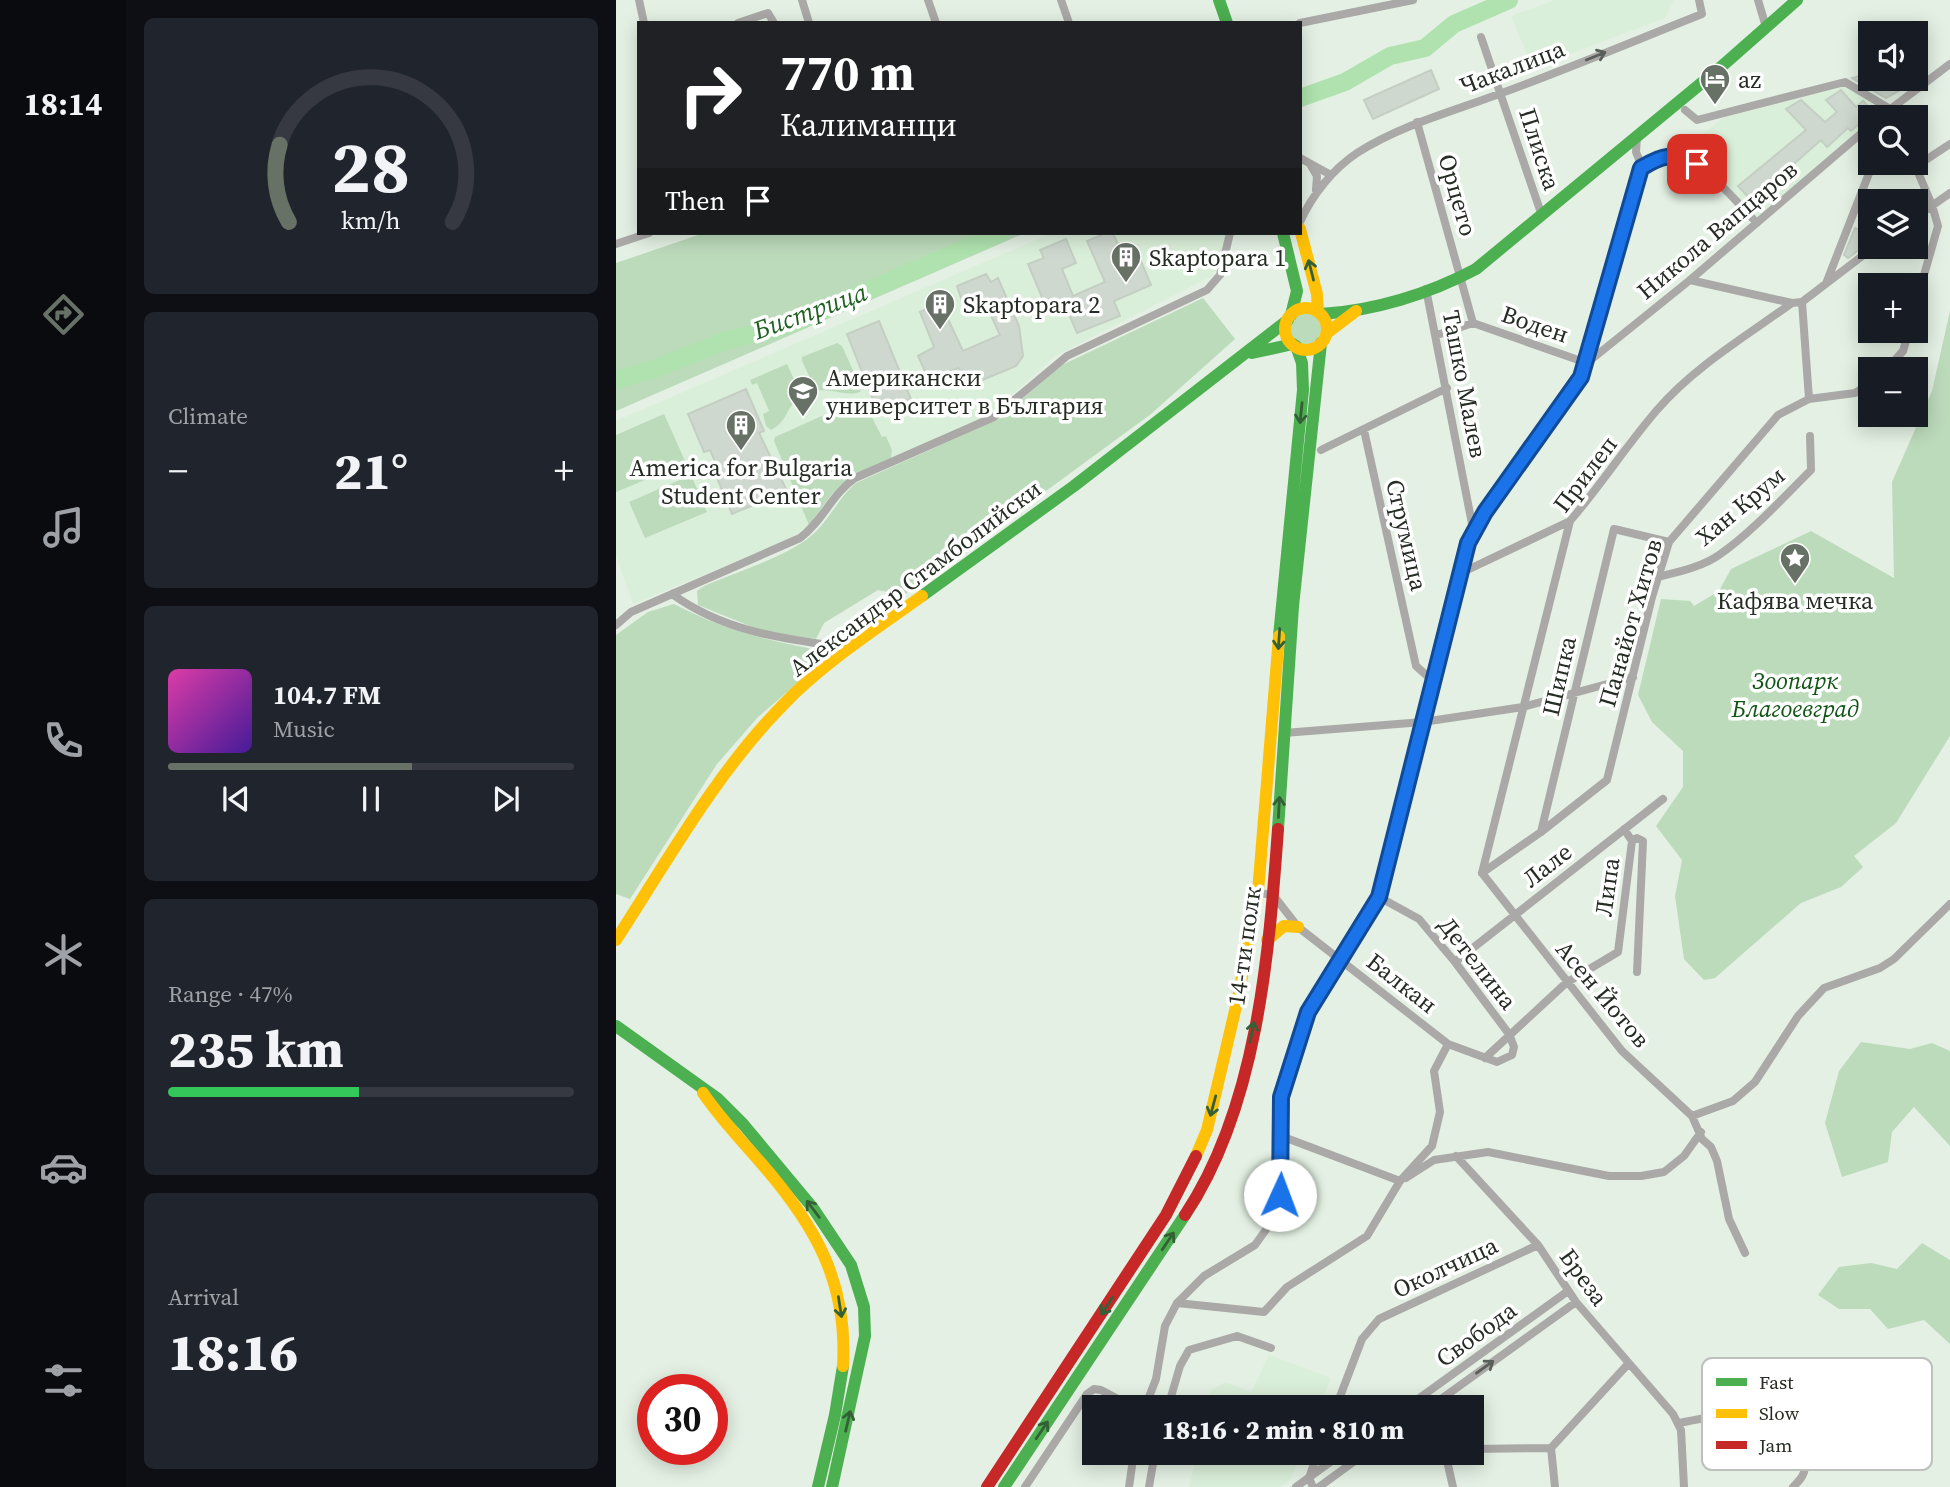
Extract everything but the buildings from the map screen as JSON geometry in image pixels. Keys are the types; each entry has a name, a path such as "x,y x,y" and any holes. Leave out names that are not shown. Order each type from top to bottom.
{"street":[{"path":"639,0 644,21"},
{"path":"802,0 808,21"},
{"path":"928,0 935,21"},
{"path":"1061,0 1068,21"},
{"path":"1219,0 1226,21"},
{"path":"1302,23 1413,0"},
{"name":"Чакалица","path":"1302,218 1312,199 1331,176 1356,154 1417,122 1501,94 1702,15 1699,0"},
{"path":"1758,0 1766,27"},
{"path":"1289,318 1304,308 1319,313 1359,309 1461,278 1542,216 1797,0"},
{"path":"744,21 768,13 773,21"},
{"name":"Плиска","path":"1481,37 1542,216"},
{"path":"1902,105 1950,64"},
{"path":"1685,110 1696,120 1845,82 1876,105"},
{"name":"Орцето","path":"1417,122 1461,278"},
{"path":"1150,1395 1156,1379 1165,1326 1177,1303 1196,1283 1244,1254 1264,1234 1276,1210 1280,1195 1281,1097 1299,1034 1308,1012 1339,959 1371,915 1379,897 1473,529 1571,393 1587,363 1641,168 1636,152 1637,136"},
{"name":"Никола Вапцаров","path":"1587,363 1690,280 1858,136"},
{"path":"1928,157 1950,144"},
{"path":"1641,168 1659,157 1678,155 1697,164 1757,223"},
{"path":"1303,160 1331,176"},
{"path":"1303,160 1318,182 1312,199"},
{"path":"1827,281 1868,175"},
{"path":"1919,175 1938,226 1925,273"},
{"path":"1928,208 1950,193"},
{"path":"616,244 643,235"},
{"path":"616,625 631,612 800,538 816,523 841,490 855,478 994,417 1066,356 1207,290 1220,275 1230,235"},
{"path":"1283,235 1297,290 1286,333 1294,345 1307,349 1359,309"},
{"path":"1302,235 1317,294 1319,313 1326,324 1324,338"},
{"name":"Прилеп","path":"1482,873 1570,521 1598,489 1657,409 1702,367 1858,259"},
{"name":"Воден","path":"1461,278 1473,323 1587,363"},
{"path":"1690,280 1797,303 1809,399"},
{"name":"Ташко Малев","path":"1426,289 1473,529"},
{"name":"Александър Стамболийски","path":"616,940 715,786 783,704 850,648 1074,486 1289,318"},
{"path":"1437,335 1473,323"},
{"name":"14-ти полк","path":"1004,1487 1207,1179 1228,1130 1241,1090 1274,896 1297,562 1324,338"},
{"name":"Александър Стамболийски","path":"1235,360 1262,349 1294,345"},
{"name":"14-ти полк","path":"987,1487 1166,1215 1198,1154 1207,1130 1231,1031 1258,891 1285,562 1303,390 1302,363 1294,345"},
{"path":"1321,450 1447,388"},
{"name":"Панайот Хитов","path":"1482,873 1608,780 1669,542 1778,415 1809,399 1858,391"},
{"name":"Струмица","path":"1363,430 1416,666 1434,682"},
{"name":"Хан Крум","path":"1658,577 1702,564 1720,555 1767,513 1811,470 1810,436"},
{"path":"1461,573 1570,521"},
{"name":"Шипка","path":"1541,832 1614,529 1669,542"},
{"path":"672,594 708,616 766,637 850,648"},
{"path":"1284,733 1423,722 1523,707 1633,677"},
{"name":"Лале","path":"1455,962 1663,799"},
{"name":"Липа","path":"1566,983 1618,952 1632,841 1624,829"},
{"path":"1632,841 1637,838 1643,841 1637,972"},
{"name":"Асен Йотов","path":"1482,873 1622,1051 1692,1116 1702,1139 1711,1147 1717,1161 1729,1219 1745,1253"},
{"path":"1258,891 1274,896"},
{"name":"Балкан","path":"1274,896 1298,927 1448,1044 1485,1058"},
{"name":"Детелина","path":"1379,897 1419,919 1509,1034"},
{"path":"1692,1116 1733,1101 1755,1082 1798,1016 1824,988 1880,968 1894,959 1950,904"},
{"path":"1267,941 1284,926 1298,927"},
{"path":"1509,1034 1514,1047 1512,1055 1497,1062 1485,1058 1509,1034 1566,983"},
{"path":"616,1026 718,1099 787,1175 843,1251 861,1292 865,1336 832,1487"},
{"path":"1177,1303 1264,1312 1287,1287 1367,1236 1413,1163 1432,1146 1440,1112 1434,1071 1448,1044"},
{"path":"699,1087 790,1201 819,1246 838,1293 843,1331 841,1363 818,1487"},
{"path":"1401,1181 1434,1160 1488,1152 1609,1176 1641,1176 1664,1171 1684,1156 1701,1132"},
{"path":"1281,1136 1401,1181"},
{"name":"Бреза","path":"1456,1156 1538,1245 1576,1302 1678,1423"},
{"name":"Околчица","path":"1341,1395 1362,1339 1379,1320 1538,1245"},
{"name":"Свобода","path":"1424,1395 1568,1291"},
{"name":"Свобода","path":"1447,1395 1576,1302"},
{"path":"1172,1395 1180,1366 1189,1350 1237,1336 1271,1348"},
{"path":"1555,1487 1552,1448 1628,1364"},
{"path":"1086,1395 1094,1390 1101,1390 1110,1395"},
{"path":"1025,1487 1082,1402"},
{"path":"1684,1487 1681,1430 1678,1423 1702,1419"},
{"path":"1484,1449 1552,1448"},
{"path":"1129,1487 1132,1465"},
{"path":"1149,1487 1153,1465"},
{"path":"1312,1487 1308,1478 1313,1465"},
{"path":"1296,1487 1326,1465"},
{"path":"1318,1487 1349,1465"},
{"path":"1448,1465 1453,1487"},
{"path":"1793,1487 1805,1470"}],"shaded area":[{"path":"1555,0 1674,0 1665,18 1533,68 1511,16"},
{"path":"1844,83 1883,105 1858,105 1858,136 1757,223 1697,164 1678,155 1731,111"},
{"name":"Американски университет в България","path":"1047,235 1226,235 1218,266 1212,276 1055,356 990,415 848,478 809,525 790,539 633,604 616,556 616,421"},
{"path":"1269,1355 1331,1378 1324,1395 1211,1395 1212,1390 1225,1382 1251,1392"},
{"path":"1194,1465 1296,1465 1290,1480 1280,1487 1189,1487"}],"green space":[{"path":"698,235 1020,235 616,411 616,263"},
{"path":"1203,298 1235,339 1151,414 904,595 878,590 824,623 816,639 767,633 698,605 697,591 704,586 774,558 811,536 856,483 1001,418 1060,366"},
{"name":"Зоопарк Благоевград","path":"1950,311 1950,736 1896,823 1854,856 1863,867 1841,887 1801,903 1715,978 1704,980 1684,959 1675,896 1682,860 1656,826 1683,787 1683,751 1652,722 1638,695 1661,599 1690,601 1694,606 1719,591 1731,569 1811,531 1894,578 1892,482 1916,427 1928,427 1928,400"},
{"path":"1306,312 1317,317 1322,328 1317,339 1306,344 1295,339 1290,328 1295,317"},
{"path":"837,343 842,346 861,388 860,392 849,394 816,391 802,357"},
{"path":"787,364 802,397 771,430 766,426 763,414 769,411 757,383 752,385 750,380"},
{"path":"862,398 882,437 886,436 892,450 891,458 848,478 809,525 774,441 775,437"},
{"path":"664,414 686,463 616,492 616,435"},
{"path":"691,475 707,512 645,538 629,502"},
{"path":"674,604 713,622 752,635 833,653 758,717 717,764 630,899 616,894 616,635 648,612"},
{"path":"1861,1042 1910,1049 1932,1043 1950,1051 1950,1146 1914,1107 1892,1132 1888,1162 1842,1177 1825,1123 1839,1071"},
{"path":"1922,1243 1950,1260 1950,1344 1924,1320 1888,1329 1870,1309 1839,1309 1818,1295 1839,1267 1871,1263 1897,1269"}],"waterway":[{"name":"Бистрица","path":"1302,97 1345,82 1390,56 1425,48 1454,24 1509,0"},
{"name":"Бистрица","path":"616,380 654,369 728,340 781,328 996,235"}],"traffic: fast":[{"path":"1219,0 1226,21"},
{"path":"1321,314 1401,300 1476,269 1721,67 1797,0"},
{"path":"1283,235 1297,291 1291,315"},
{"path":"922,596 1074,486 1288,320"},
{"path":"1278,829 1293,606 1321,343"},
{"path":"1252,353 1293,344"},
{"path":"1279,636 1303,390 1302,363 1296,346"},
{"path":"616,1026 718,1099 743,1124 813,1208 851,1265 864,1307 865,1336 832,1487"},
{"path":"1004,1487 1185,1215"},
{"path":"818,1487 843,1366"}],"traffic: slow":[{"path":"1302,235 1317,294 1318,312"},
{"path":"1306,308 1321,314 1327,329 1321,344 1306,350 1291,344 1285,329 1291,314 1306,308"},
{"path":"1327,333 1356,311"},
{"path":"616,940 714,788 759,731 815,675 922,596"},
{"path":"1196,1156 1207,1130 1238,998 1258,892 1279,636"},
{"path":"1267,940 1284,926 1298,927"},
{"path":"703,1093 780,1186 812,1232 824,1256 840,1308 843,1366"}],"traffic: jam":[{"path":"1185,1215 1209,1173 1229,1127 1244,1079 1264,978 1278,829"},
{"path":"987,1487 1166,1215 1196,1156"}],"place":[{"name":"az","path":"1715,106"},
{"name":"Skaptopara 1","path":"1126,284"},
{"name":"Skaptopara 2","path":"940,331"},
{"name":"Американски университет в България","path":"803,418"},
{"name":"America for Bulgaria Student Center","path":"741,452"},
{"name":"Кафява мечка","path":"1795,585"}],"route":[{"path":"1280,1195 1279,1113 1299,1034 1308,1012 1339,959 1371,915 1379,897 1473,529 1581,377 1641,168 1659,157 1678,155 1697,164"}]}
